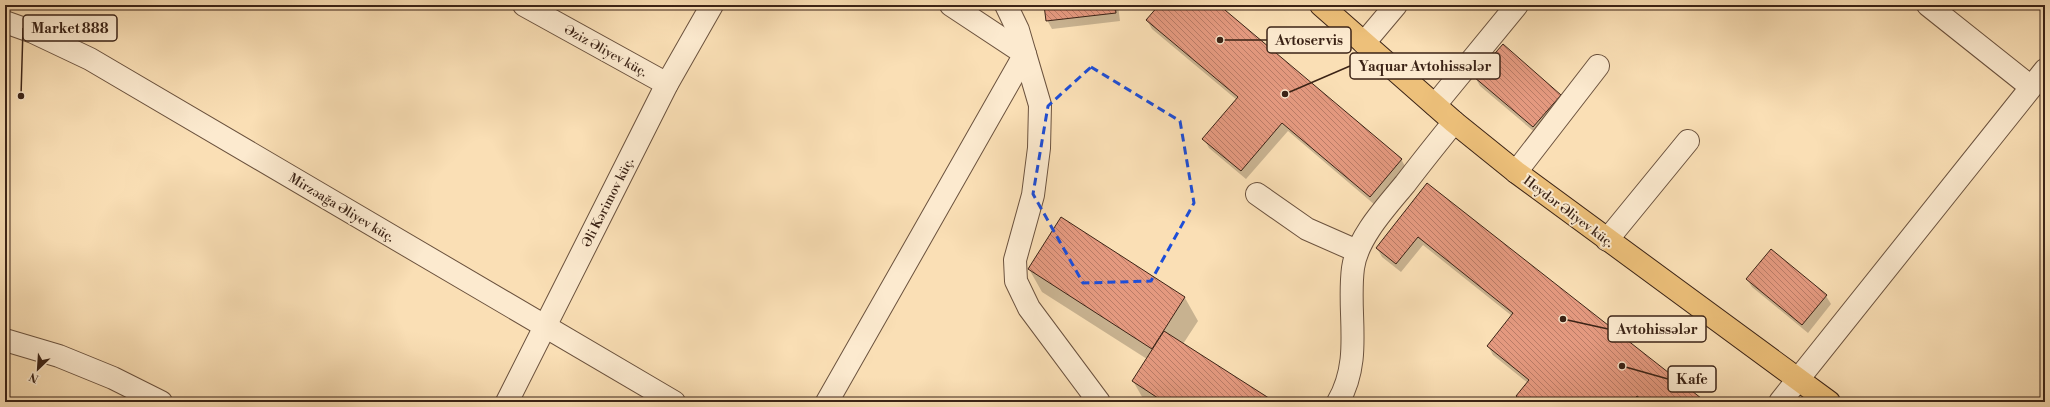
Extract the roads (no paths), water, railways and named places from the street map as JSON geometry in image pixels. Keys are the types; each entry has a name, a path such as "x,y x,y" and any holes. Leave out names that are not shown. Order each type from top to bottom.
{"main road":[{"name":"Heydər Əliyev küç.","path":"1321,5 1454,122 1516,172 1829,402"}],"street":[{"name":"Əziz Əliyev küç.","path":"524,5 667,84"},
{"name":"Əli Kərimov küç.","path":"507,402 667,84 712,5"},
{"path":"951,5 1025,54"},
{"path":"1006,5 1018,30 1040,105 1039,148 1033,195 1015,260 1016,281 1029,308 1099,402"},
{"path":"1364,43 1396,5"},
{"path":"1435,105 1517,5"},
{"path":"1928,5 2031,87"},
{"name":"Mirzəağa Əliyev küç.","path":"5,22 34,32 90,59 674,402"},
{"path":"827,402 1025,54"},
{"path":"1516,172 1598,66"},
{"path":"1780,402 2045,70"},
{"path":"1338,402 1347,387 1351,369 1353,268 1357,251 1378,218 1454,122"},
{"path":"1607,240 1688,141"},
{"path":"1257,194 1307,229 1357,251"},
{"path":"5,340 59,356 113,378 161,402"}],"place":[{"name":"Avtoservis","path":"1220,40"},
{"name":"Yaquar Avtohissələr","path":"1285,94"},
{"name":"Market 888","path":"21,96"},
{"name":"Avtohissələr","path":"1563,319"},
{"name":"Kafe","path":"1622,366"}]}
